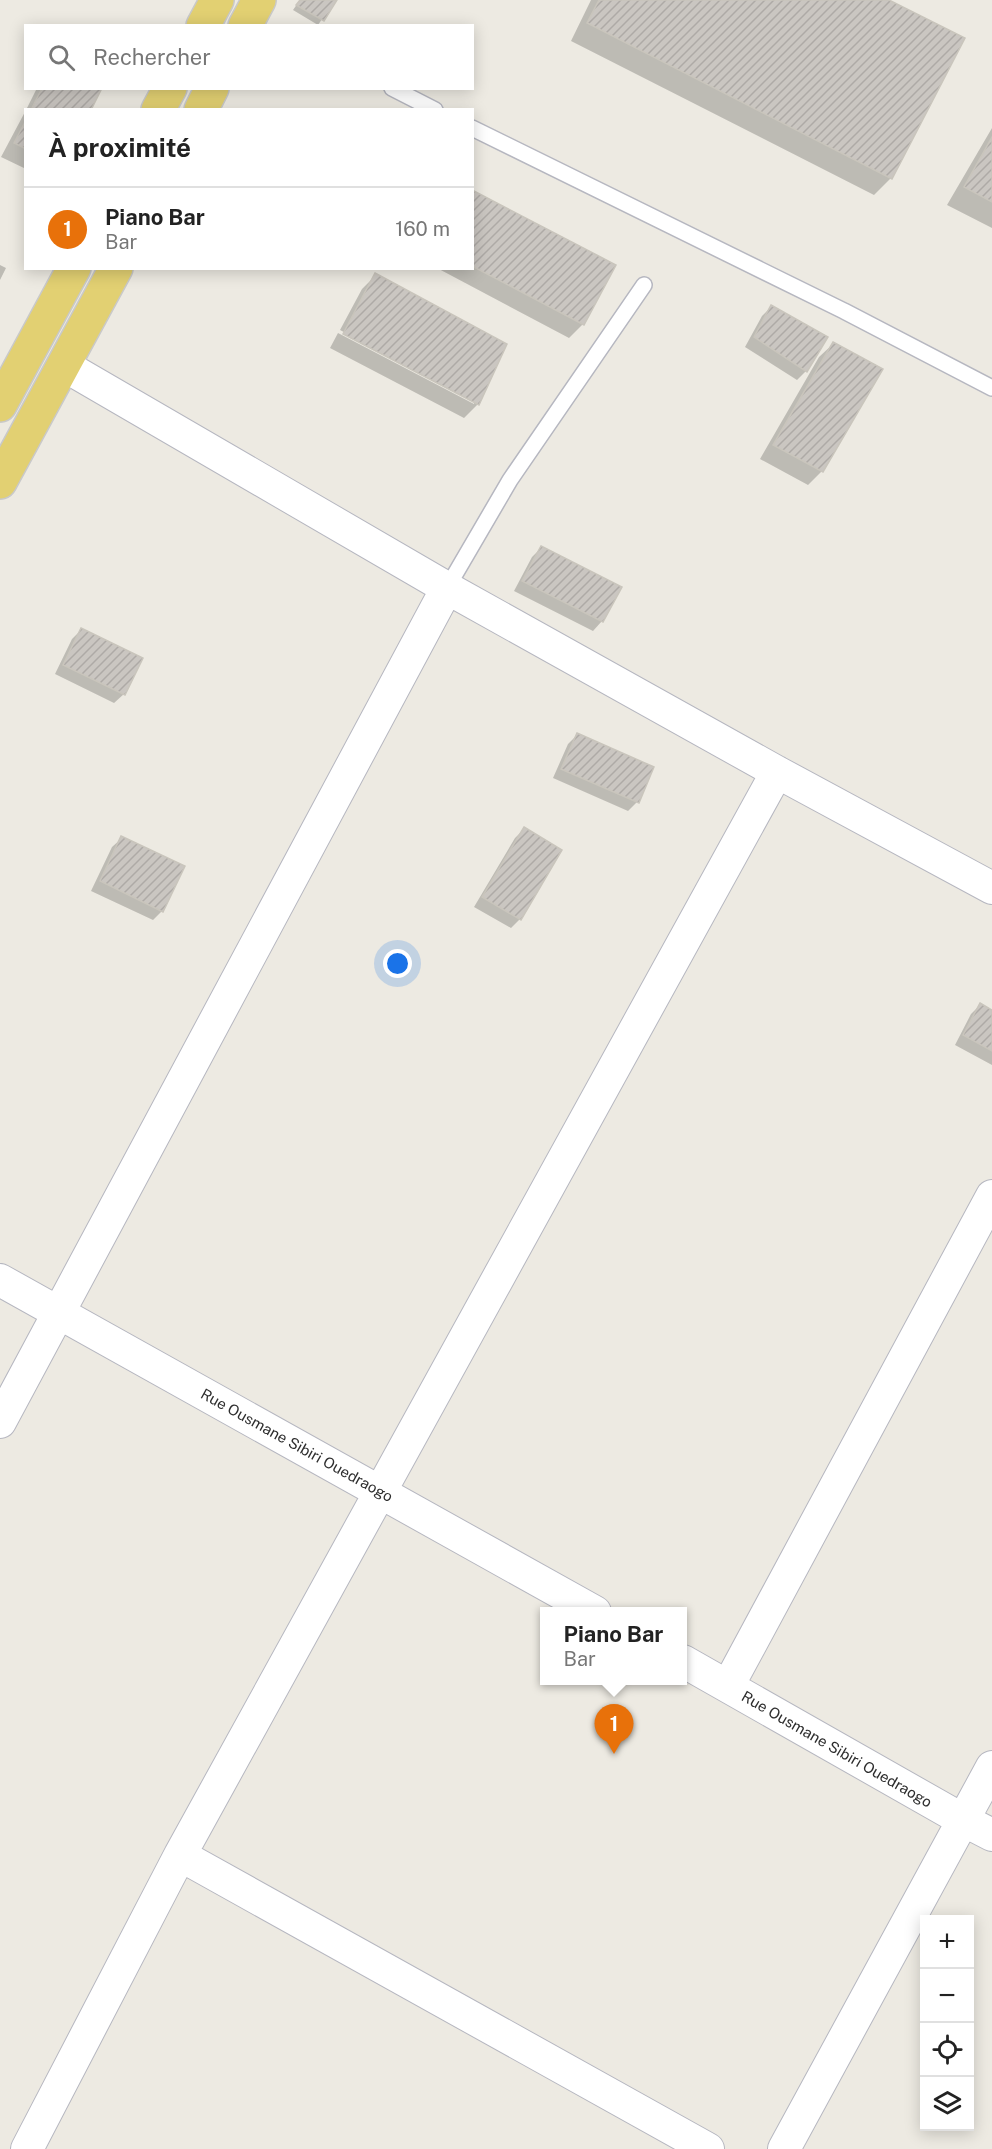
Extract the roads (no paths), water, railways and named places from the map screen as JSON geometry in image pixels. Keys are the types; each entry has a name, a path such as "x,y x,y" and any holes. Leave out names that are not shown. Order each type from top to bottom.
{"main road":[{"path":"204,24 216,0"},
{"path":"159,108 169,90"},
{"path":"202,108 211,90"},
{"path":"0,405 73,270"},
{"path":"0,482 116,270"}],"street":[{"path":"216,0 254,17"},
{"path":"65,366 447,588 777,772 992,888"},
{"path":"0,1422 447,588"},
{"path":"27,2149 180,1855 777,772"},
{"path":"728,1686 992,1196"},
{"name":"Rue Ousmane Sibiri Ouedraogo","path":"0,1280 588,1607"},
{"name":"Rue Ousmane Sibiri Ouedraogo","path":"687,1663 992,1835"},
{"path":"783,2149 992,1767"},
{"path":"180,1855 708,2149"}],"lane":[{"path":"396,90 431,108"},
{"path":"474,129 844,311 992,388"},
{"path":"447,588 510,480 644,285"}],"place":[{"name":"Piano Bar","path":"614,1754"}]}
